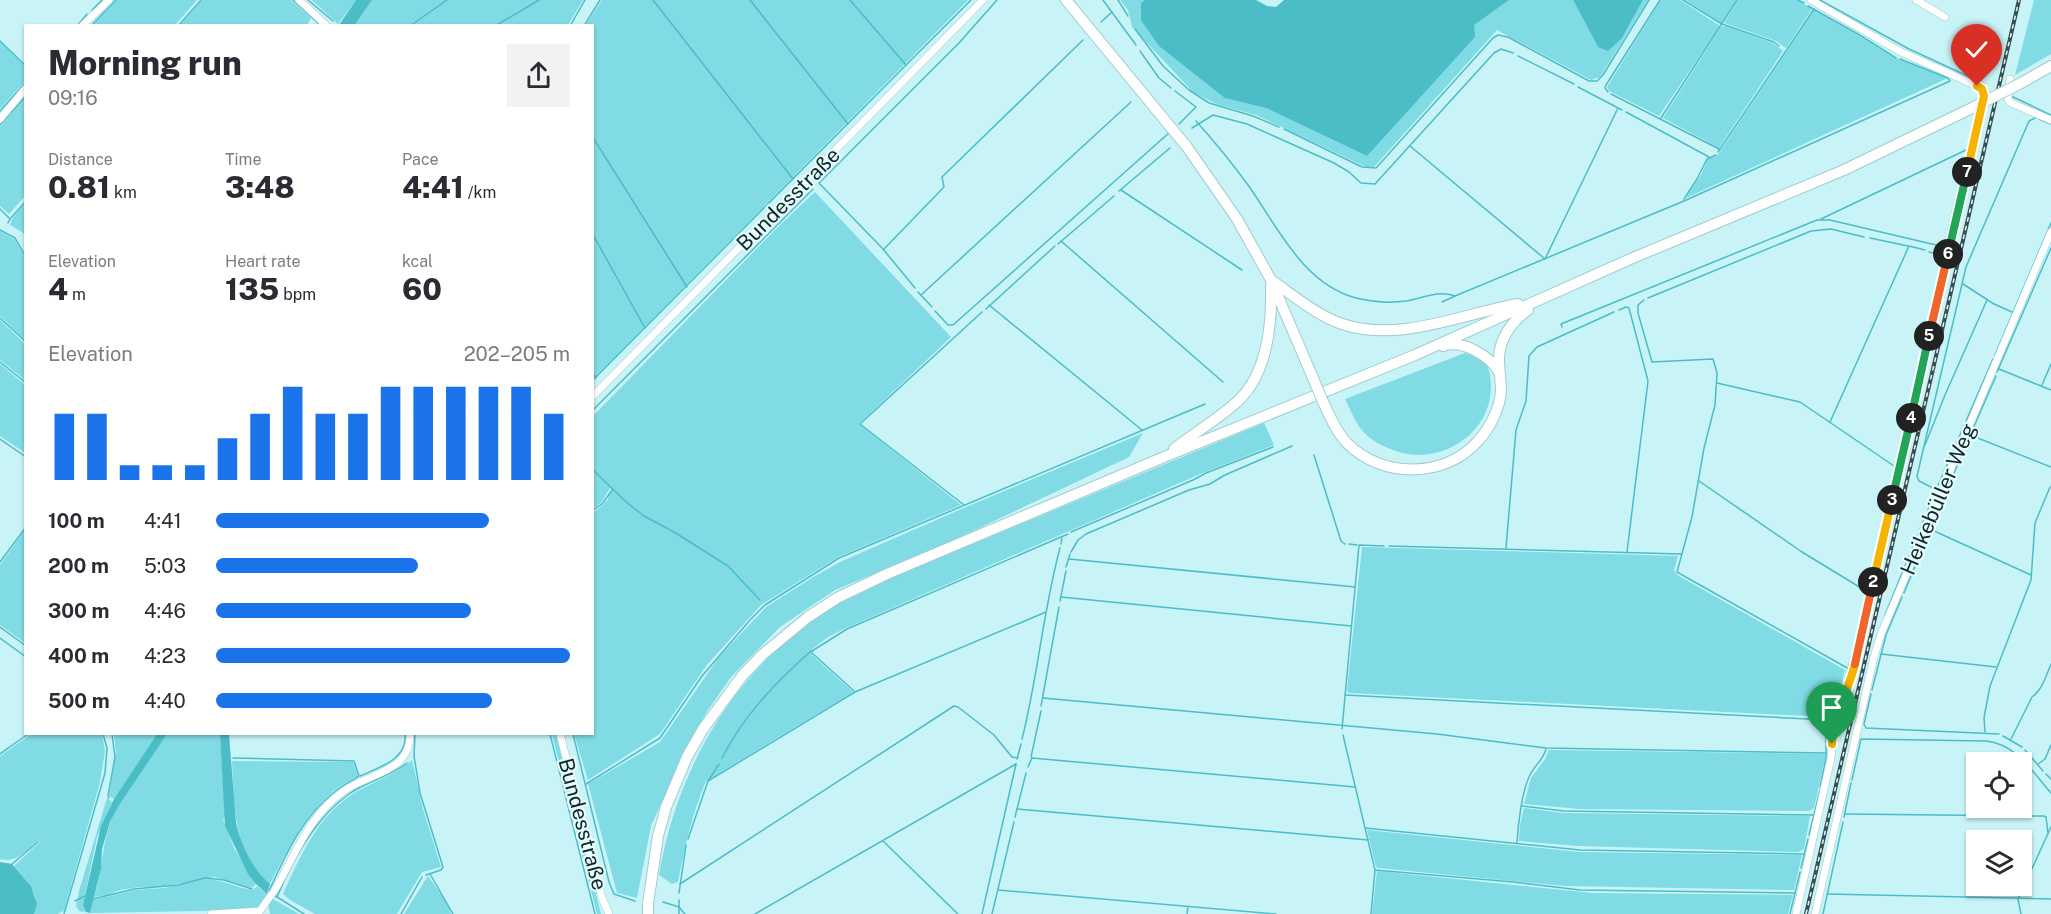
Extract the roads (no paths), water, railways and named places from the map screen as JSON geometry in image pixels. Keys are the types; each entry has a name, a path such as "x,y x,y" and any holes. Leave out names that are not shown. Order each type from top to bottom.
{"highway":[{"path":"1068,2 1187,147 1237,219 1271,280 1334,425 1347,443 1363,455 1399,468 1414,470 1433,467 1456,459 1468,451 1482,435 1498,407 1501,393 1500,353 1509,330 1517,318 1540,299"},
{"path":"1415,356 1540,299 1844,170 1972,108 2015,81 2051,66"},
{"path":"1271,280 1340,324 1373,330 1418,328 1540,299"},
{"path":"1164,457 1237,402 1254,380 1264,355 1269,330 1271,280"},
{"path":"648,909 658,836 666,807 687,757 718,706 742,676 781,638 837,598 887,574 1164,457 1449,344 1461,346 1483,356 1494,365 1500,374"}],"street":[{"path":"84,24 109,0"},
{"path":"299,0 325,24"},
{"name":"Bundesstraße","path":"594,395 983,0"},
{"path":"1796,914 1831,758 1834,717 1850,682 1984,96 1982,89 1977,86 1899,51 1811,0"},
{"path":"1916,0 1944,16"},
{"path":"2015,81 2008,94 2014,105 2051,120"},
{"path":"0,118 24,90"},
{"name":"Heikebüller Weg","path":"1815,914 1881,634 2051,232"},
{"path":"211,914 260,911 275,889 301,838 324,810 345,790 394,766 403,759 409,747 410,735"},
{"name":"Bundesstraße","path":"560,735 602,898 609,914"}],"waterway":[{"path":"92,10 102,0"},
{"path":"93,24 116,0"},
{"path":"180,24 201,0"},
{"path":"293,0 319,24"},
{"path":"308,0 333,21"},
{"path":"413,24 447,0"},
{"path":"498,24 539,0"},
{"path":"571,24 585,0"},
{"path":"585,24 600,0"},
{"path":"653,0 793,179"},
{"path":"750,0 848,124"},
{"path":"850,0 906,65 971,0"},
{"path":"915,288 883,249 819,183 959,43 997,0"},
{"path":"1103,0 1136,45"},
{"path":"1118,0 1128,16"},
{"path":"1284,129 1362,167 1376,168 1493,38 1498,35 1508,37 1589,81 1597,81 1603,75 1649,0"},
{"path":"1608,92 1606,85 1660,0"},
{"path":"1683,0 1722,24 1774,42 1779,46"},
{"path":"1661,118 1737,0"},
{"path":"1798,0 1804,3"},
{"path":"1820,0 1909,49 1985,84"},
{"path":"1808,6 1896,58"},
{"path":"1718,152 1814,9"},
{"path":"1101,22 1112,12"},
{"path":"79,24 87,14"},
{"path":"1135,29 1163,66 1189,90 1209,103 1253,116 1279,127"},
{"path":"884,249 944,187 942,177 1083,40"},
{"path":"0,41 24,64"},
{"path":"1192,128 1213,115 1247,124 1334,163 1361,183 1375,184 1494,53 1501,49 1513,53"},
{"path":"1140,51 1159,78 1171,88"},
{"path":"1518,56 1574,84"},
{"path":"1196,121 1242,177 1293,252 1306,267 1337,291 1356,298 1400,302 1436,294 1455,296 1684,201 1950,81 1948,78 1900,59"},
{"path":"594,379 906,65"},
{"path":"0,111 24,84"},
{"path":"1578,87 1622,110"},
{"path":"1175,91 1196,107 1179,124"},
{"path":"1611,94 1719,149"},
{"path":"2011,96 2051,115"},
{"path":"0,125 24,98"},
{"path":"921,295 1131,102"},
{"path":"1410,146 1545,259 1618,108"},
{"path":"1626,112 1709,157"},
{"path":"1935,489 1919,481 1917,476 1966,267 2029,121 2035,118"},
{"path":"2039,119 2051,124"},
{"path":"935,311 948,325 953,325 1170,132"},
{"path":"1961,176 1971,133"},
{"path":"594,139 687,287"},
{"path":"1119,191 1170,148"},
{"path":"1821,219 1966,150"},
{"path":"1684,199 1707,159 1716,155"},
{"path":"1562,327 1561,324 1817,220 1830,220 1936,245 1945,243 1960,180"},
{"path":"594,409 813,189"},
{"path":"1121,190 1242,270"},
{"path":"1058,244 1114,196"},
{"path":"8,223 24,203"},
{"path":"0,209 9,218"},
{"path":"1995,355 2051,223"},
{"path":"1648,298 1811,231 1831,229 1864,237"},
{"path":"0,230 15,238 24,254"},
{"path":"594,237 645,328"},
{"path":"1870,238 1908,246"},
{"path":"1061,241 1223,382"},
{"path":"986,309 1055,246"},
{"path":"1830,422 1909,246 1925,250"},
{"path":"1997,372 2051,248"},
{"path":"1894,472 1943,259 1929,252"},
{"path":"1963,284 1994,304 2012,312"},
{"path":"918,292 932,307"},
{"path":"1442,302 1455,296"},
{"path":"1644,300 1638,305 1638,313 1652,362 1713,359 1717,373 1715,405 1704,448 1692,517 1677,572 1849,669"},
{"path":"1925,445 1987,300"},
{"path":"989,305 1142,430"},
{"path":"1619,310 1629,308 1648,381 1627,552"},
{"path":"964,505 860,424 982,312"},
{"path":"1506,548 1516,430 1526,401 1529,356 1537,347 1614,312"},
{"path":"0,318 24,340"},
{"path":"1885,615 1993,359"},
{"path":"0,362 24,381"},
{"path":"2042,385 2051,364"},
{"path":"1999,369 2051,390"},
{"path":"594,374 596,378"},
{"path":"1966,445 1996,376"},
{"path":"1717,383 1800,402 1894,466"},
{"path":"586,784 660,738 702,676 750,620 765,605 839,558 1205,404"},
{"path":"1970,435 2051,467"},
{"path":"0,439 24,456"},
{"path":"1071,552 1078,540 1086,534 1189,490 1210,484 1225,475 1292,446"},
{"path":"1071,532 1206,473 1273,447"},
{"path":"1904,593 1964,449"},
{"path":"1314,455 1341,541 1345,544"},
{"path":"594,471 644,516 728,566 760,600"},
{"path":"1869,578 1893,480"},
{"path":"1699,481 1802,552 1866,591"},
{"path":"1985,732 1984,718 1990,686 2031,580 2035,523 2050,487"},
{"path":"594,510 603,503 612,490"},
{"path":"0,562 24,530"},
{"path":"1932,530 2031,575"},
{"path":"854,691 812,651 847,629 1068,534"},
{"path":"1061,544 1062,538"},
{"path":"1349,544 1357,545"},
{"path":"1342,729 1359,545 1384,546"},
{"path":"1389,546 1681,554"},
{"path":"1022,739 1060,548"},
{"path":"1066,567 1070,554"},
{"path":"1069,559 1355,587"},
{"path":"1060,601 1066,571"},
{"path":"1855,643 1868,583"},
{"path":"1061,597 1351,626"},
{"path":"1872,690 1886,635 1902,597"},
{"path":"1041,706 1059,607"},
{"path":"688,839 708,781 855,692 1046,612"},
{"path":"0,627 24,645"},
{"path":"0,638 24,656"},
{"path":"1829,714 1845,679 1854,647"},
{"path":"722,758 740,728 761,700 811,651"},
{"path":"1881,654 1996,667"},
{"path":"2011,739 2051,664"},
{"path":"1871,694 1864,724 1866,728 1999,734"},
{"path":"1345,695 1827,720"},
{"path":"1043,698 1437,734 1546,748 1826,753"},
{"path":"680,884 954,706 994,735 1012,757 1018,758"},
{"path":"1031,757 1041,711"},
{"path":"1826,730 1828,718"},
{"path":"1820,787 1826,758 1826,734"},
{"path":"0,754 27,735"},
{"path":"64,914 105,773 107,748 103,735"},
{"path":"109,798 115,757 112,735"},
{"path":"360,776 397,756 405,743 405,735"},
{"path":"415,735 414,756 420,793 443,867 441,870 426,875"},
{"path":"550,735 595,914"},
{"path":"573,735 609,882 614,894 635,901"},
{"path":"1343,735 1375,870 1371,914"},
{"path":"2003,736 2022,747"},
{"path":"1852,780 1861,739 1986,741 1997,743 2015,753 2051,793"},
{"path":"1017,759 1021,744"},
{"path":"2038,764 2045,759 2051,745"},
{"path":"1517,843 1525,788 1531,773 1546,749"},
{"path":"2025,750 2043,771"},
{"path":"233,758 354,761 359,776 339,789 314,812 296,837 269,891"},
{"path":"1028,767 1032,758 1355,787"},
{"path":"277,897 306,840 326,815 349,794 407,763"},
{"path":"708,781 719,764"},
{"path":"755,914 1016,764"},
{"path":"982,914 1016,764"},
{"path":"1015,817 1026,773"},
{"path":"2046,774 2051,779"},
{"path":"1844,817 1851,783"},
{"path":"1809,835 1820,790"},
{"path":"1522,806 1564,811 1813,815"},
{"path":"1017,809 1368,840"},
{"path":"1845,814 2044,816 2048,833"},
{"path":"992,914 1014,822"},
{"path":"1823,914 1843,822"},
{"path":"2021,914 2018,899 2051,827"},
{"path":"1365,828 1580,850 1804,854"},
{"path":"1801,868 1808,839"},
{"path":"883,841 958,914"},
{"path":"12,864 38,842"},
{"path":"679,893 686,845"},
{"path":"1375,870 1580,890 1795,893"},
{"path":"1790,914 1800,872"},
{"path":"430,874 453,914"},
{"path":"401,914 422,877"},
{"path":"93,899 134,889 178,885 205,878 224,880 252,889"},
{"path":"998,890 1276,914"},
{"path":"1827,894 2051,899"},
{"path":"274,895 304,914"},
{"path":"75,901 85,896"},
{"path":"679,900 679,914"},
{"path":"663,902 679,907 685,914"},
{"path":"1187,914 1188,907"}],"railway":[{"path":"1806,914 2019,0"}]}
